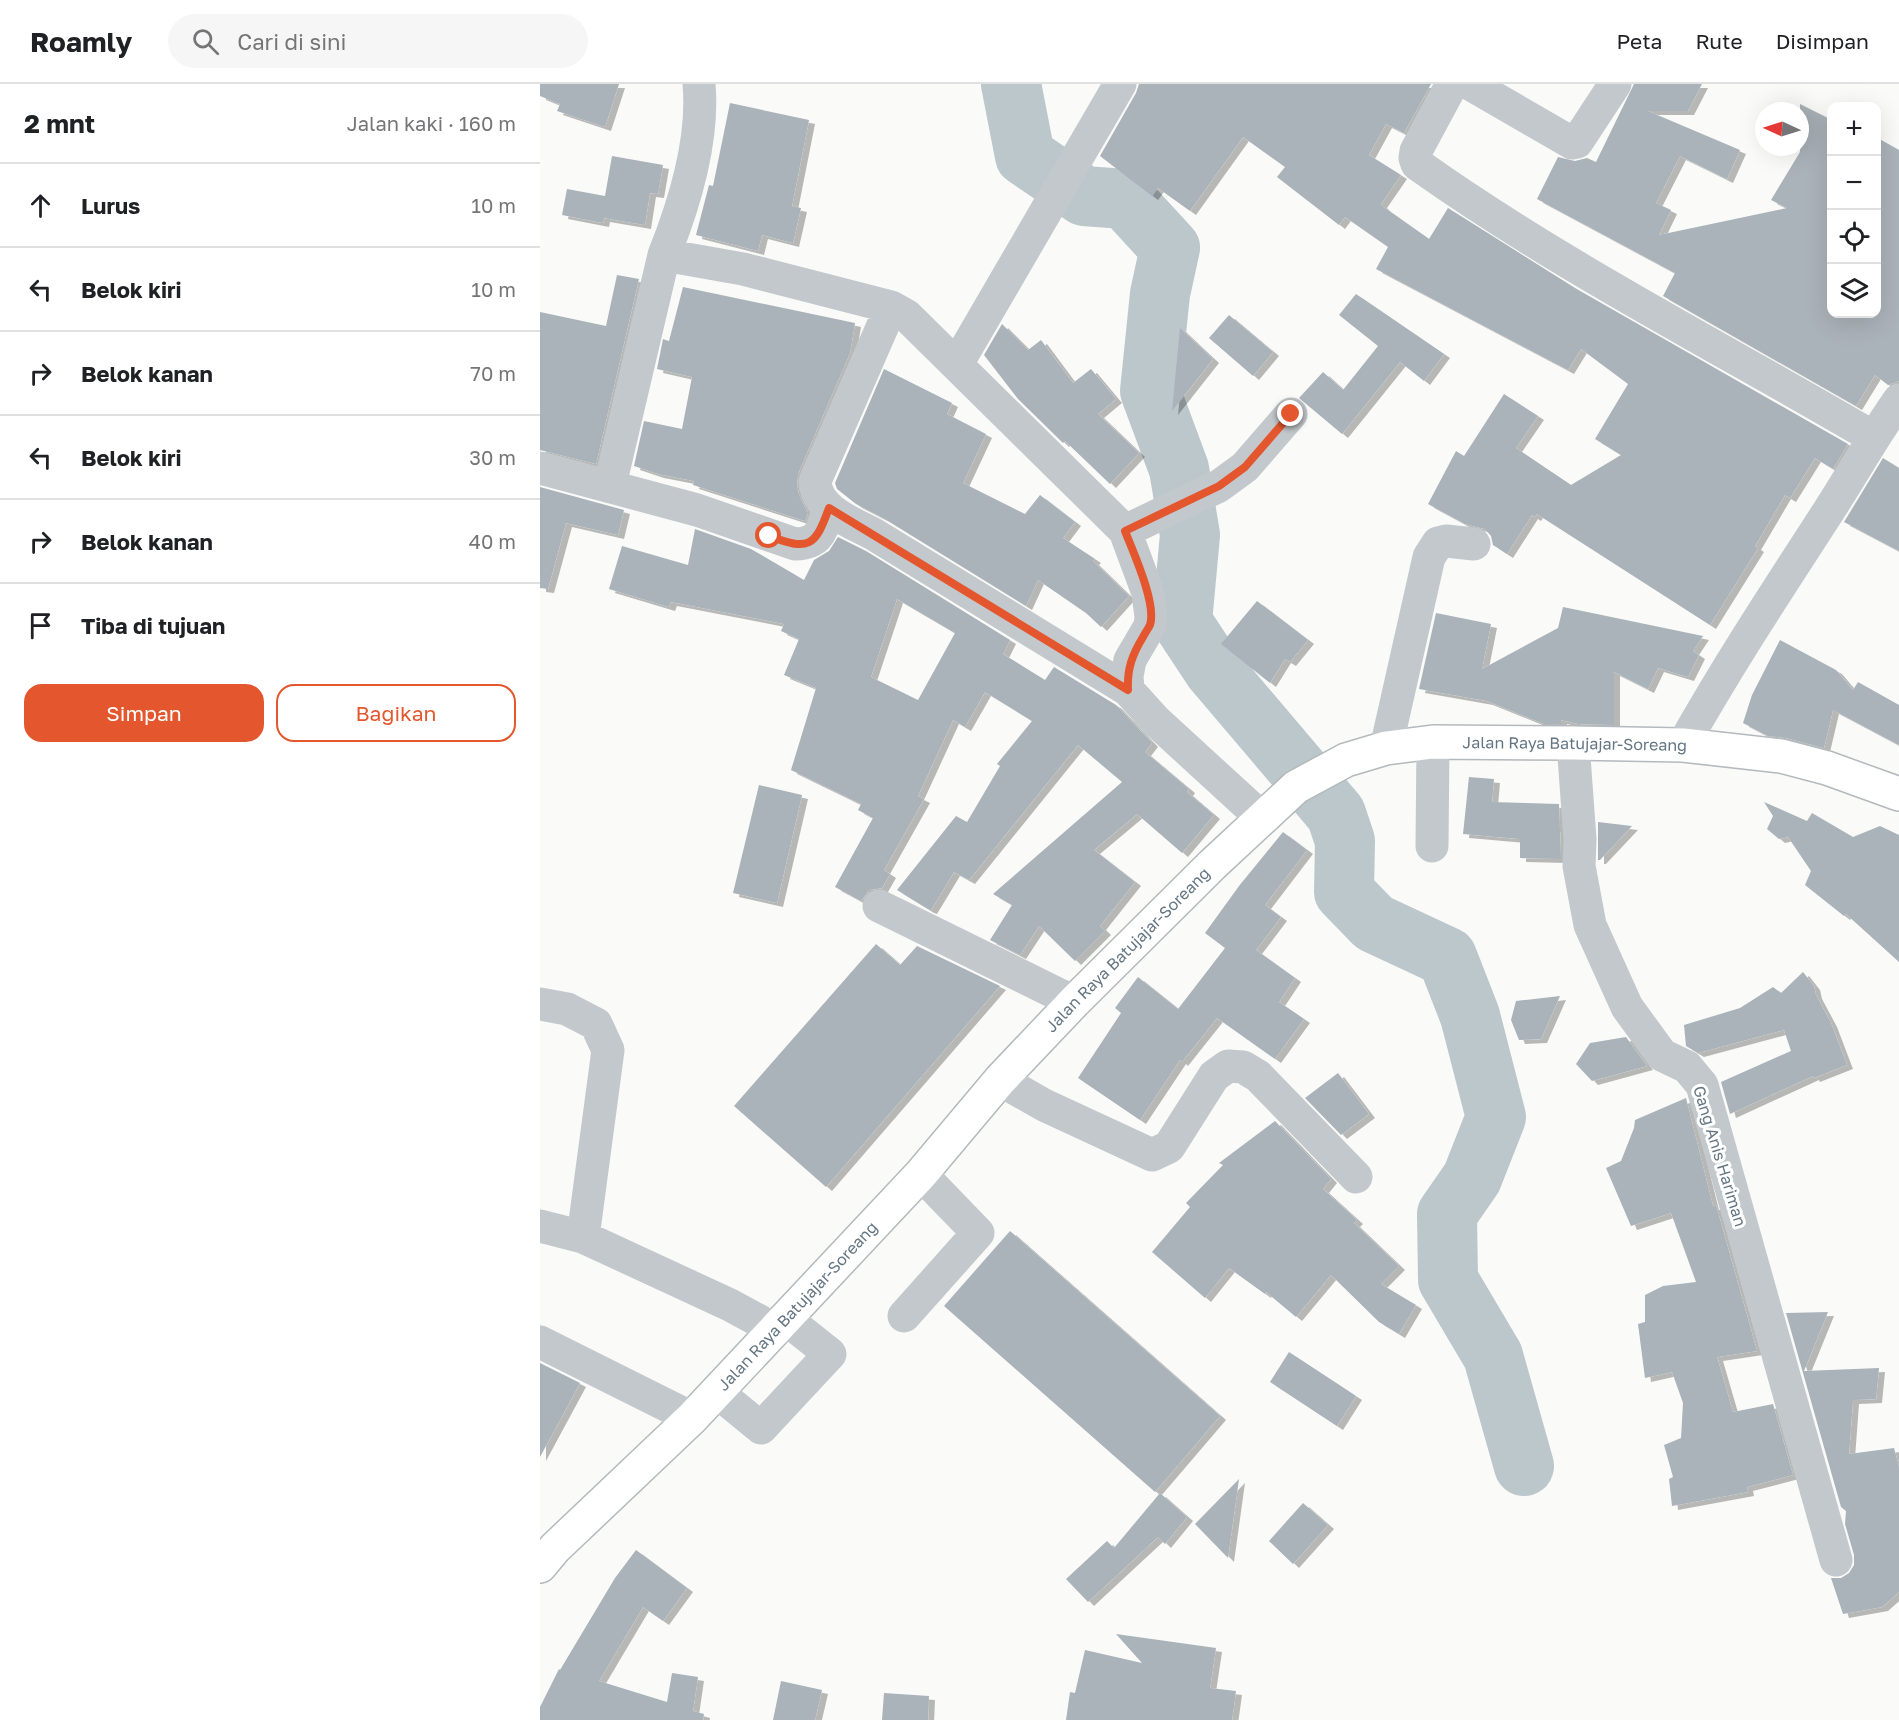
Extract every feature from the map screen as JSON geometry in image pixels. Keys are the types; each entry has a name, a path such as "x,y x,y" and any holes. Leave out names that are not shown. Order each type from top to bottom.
{"highway":[{"name":"Jalan Raya Batujajar-Soreang","path":"545,1552 692,1418 921,1174 1000,1080 1074,1002 1296,787 1346,760 1386,748 1433,742 1573,743 1683,746 1781,756 1827,768 1899,794"}],"street":[{"path":"610,485 664,255 682,211 694,154 701,100 699,84"},
{"path":"957,364 1120,84"},
{"path":"1452,84 1416,151 1417,164 1470,201 1630,300 1873,437"},
{"path":"1470,84 1572,143 1577,142 1615,84"},
{"path":"664,255 743,269 891,307 907,316 1125,531 1148,593 1151,617 1150,626 1130,660 1127,676 1128,690"},
{"path":"891,307 815,481 815,493 829,508 1128,690 1156,721 1262,818"},
{"path":"1683,746 1721,678 1848,482 1873,437 1899,400"},
{"path":"1125,531 1219,486 1245,467 1291,414"},
{"path":"540,468 610,485 719,517 795,544 809,543 816,538 829,508"},
{"path":"1386,748 1429,557 1438,543 1446,541 1474,544"},
{"path":"1432,846 1433,742"},
{"name":"Gang Anis Hariman","path":"1573,743 1580,839 1579,866 1590,925 1628,1007 1662,1055 1687,1067 1702,1085 1836,1560"},
{"path":"879,906 1074,1002"},
{"path":"540,1004 567,1009 596,1024 608,1050 583,1237"},
{"path":"1000,1080 1044,1105 1152,1155 1169,1147 1214,1076 1228,1066 1243,1067 1258,1076 1356,1177"},
{"path":"904,1316 978,1233 921,1174"},
{"path":"540,1226 583,1237 730,1305 781,1324 830,1354 761,1428 717,1392"},
{"path":"540,1342 692,1418"}],"building":[{"path":"540,84 619,84 605,127 557,111 560,104 540,96"},
{"path":"1139,84 1431,84 1404,133 1386,124 1369,155 1401,175 1381,204 1385,208 1429,239 1448,208 1575,288 1848,444 1833,469 1815,458 1790,498 1785,495 1755,546 1758,548 1710,625 1537,514 1535,517 1532,515 1507,554 1493,545 1491,536 1485,529 1465,524 1428,504 1456,451 1464,456 1504,394 1538,416 1516,448 1571,485 1621,455 1595,439 1628,384 1581,349 1568,370 1376,269 1388,247 1345,217 1339,225 1277,177 1285,167 1243,137 1190,211 1158,188 1152,196 1100,156"},
{"path":"1634,84 1702,84 1688,111 1648,111 1740,150 1727,179 1680,156 1656,203 1671,210 1659,235 1787,208 1771,200 1798,156 1809,156 1809,108 1827,118 1827,318 1881,318 1881,140 1899,150 1899,381 1888,385 1875,375 1856,406 1663,296 1675,273 1537,199 1558,157 1575,161 1587,158 1596,162"},
{"path":"730,103 809,120 792,206 801,208 793,243 762,235 758,251 696,235 709,185 713,186"},
{"path":"612,156 663,165 658,194 650,193 645,225 604,218 603,223 562,215 567,189 605,196"},
{"path":"617,275 639,279 596,464 540,450 540,312 606,326"},
{"path":"683,287 855,323 850,353 798,474 799,495 808,513 805,521 693,485 694,481 658,474 634,466 644,421 682,429 692,377 657,369 663,339 669,341"},
{"path":"1356,294 1444,354 1424,381 1400,362 1342,434 1299,398 1323,372 1343,390 1378,346 1339,315"},
{"path":"1229,315 1273,352 1253,376 1209,338"},
{"path":"1002,324 1028,350 1041,340 1073,383 1091,369 1116,399 1098,414 1139,453 1110,484 1018,399 984,355"},
{"path":"1180,328 1213,359 1172,411"},
{"path":"884,369 952,403 947,414 986,434 963,483 1025,514 1040,495 1075,522 1063,538 1095,559 1093,561 1129,596 1101,627 1086,613 1038,580 1026,606 885,519 856,504 837,489 835,483"},
{"path":"1883,458 1899,468 1899,551 1844,522"},
{"path":"540,487 624,510 618,535 566,523 548,589 540,588"},
{"path":"695,529 751,549 804,580 814,560 829,551 838,537 866,551 1010,640 1003,654 1045,680 1054,667 1116,705 1152,743 1145,752 1189,789 1187,792 1214,815 1182,853 1137,814 1094,850 1135,882 1100,926 1105,931 1075,961 1039,926 1020,955 990,940 1012,905 993,894 1122,782 1078,745 969,880 954,872 931,910 928,909 897,890 956,816 967,822 1000,766 997,764 1032,721 985,692 965,727 953,720 918,796 924,799 884,870 890,874 882,888 869,890 861,901 835,887 873,818 858,810 861,804 791,770 816,688 784,675 799,639 781,631 784,624 671,602 669,607 609,589 622,546 688,565","holes":["897,599 955,633 918,700 871,677"]},
{"path":"1257,601 1308,640 1290,662 1285,659 1270,683 1221,644"},
{"path":"1563,607 1703,636 1693,651 1699,655 1688,677 1658,668 1648,689 1614,672 1614,725 1579,724 1561,720 1561,724 1544,724 1487,701 1419,689 1436,613 1491,624 1482,669 1558,628"},
{"path":"1780,640 1836,670 1853,690 1858,682 1899,705 1899,745 1833,710 1824,748 1786,738 1768,736 1743,723 1752,695"},
{"path":"1469,777 1494,779 1492,802 1559,804 1561,859 1520,858 1520,839 1463,834"},
{"path":"759,785 802,795 777,903 733,893"},
{"path":"1764,802 1807,821 1812,813 1853,837 1880,826 1899,835 1899,962 1846,914 1844,916 1805,885 1811,871 1788,837 1779,839 1767,829 1773,816"},
{"path":"1598,822 1632,826 1600,860 1598,860"},
{"path":"1283,832 1307,850 1265,905 1281,917 1256,950 1295,978 1279,1002 1304,1019 1275,1059 1217,1018 1182,1062 1180,1060 1140,1120 1078,1078 1121,1013 1115,1008 1138,977 1178,1009 1225,948 1205,933 1239,886"},
{"path":"876,944 900,965 917,946 1000,986 826,1187 734,1106"},
{"path":"1803,972 1814,986 1847,1065 1814,1078 1813,1076 1730,1114 1721,1082 1791,1051 1784,1030 1698,1053 1686,1046 1684,1025 1740,1008 1773,987 1781,993"},
{"path":"1560,996 1541,1039 1519,1040 1511,1020 1516,1001"},
{"path":"1626,1037 1647,1066 1592,1081 1576,1064 1590,1043"},
{"path":"1338,1073 1369,1114 1341,1135 1305,1098"},
{"path":"1686,1098 1713,1206 1716,1205 1757,1351 1717,1357 1733,1412 1773,1404 1793,1475 1747,1487 1748,1492 1672,1506 1669,1479 1673,1477 1664,1445 1681,1438 1683,1403 1672,1372 1645,1378 1638,1324 1645,1322 1645,1295 1663,1286 1696,1282 1671,1213 1631,1226 1606,1168 1621,1161 1635,1120"},
{"path":"1275,1121 1331,1179 1323,1189 1357,1220 1354,1223 1399,1266 1381,1284 1416,1305 1399,1334 1379,1322 1331,1275 1296,1317 1266,1292 1265,1294 1229,1268 1205,1298 1152,1252 1190,1207 1186,1203 1223,1165 1219,1163"},
{"path":"1010,1231 1220,1416 1155,1492 944,1306"},
{"path":"1828,1312 1804,1371 1879,1368 1876,1399 1853,1400 1849,1454 1894,1448 1899,1467 1899,1592 1882,1607 1843,1614 1831,1578 1841,1578 1849,1573 1854,1565 1854,1555 1845,1524 1846,1511 1841,1507 1786,1313"},
{"path":"1289,1352 1356,1396 1337,1426 1270,1382"},
{"path":"540,1363 580,1383 540,1457"},
{"path":"1239,1479 1228,1558 1195,1524"},
{"path":"1160,1493 1187,1517 1165,1544 1158,1537 1088,1602 1066,1579 1107,1541 1114,1548"},
{"path":"1303,1503 1328,1525 1293,1564 1269,1541"},
{"path":"636,1550 687,1588 663,1621 643,1607 599,1681 667,1702 672,1673 698,1677 693,1711 704,1714 703,1720 540,1720 540,1707 559,1669 615,1578"},
{"path":"1116,1634 1216,1648 1210,1688 1236,1691 1232,1720 1066,1720 1070,1692 1075,1693 1085,1650 1142,1663"},
{"path":"781,1681 822,1690 815,1720 773,1720"},
{"path":"884,1693 929,1696 928,1720 882,1720"}],"waterway":[{"path":"1011,84 1025,156 1084,196 1125,199 1170,248 1160,294 1150,391 1179,469 1190,535 1182,622 1213,669 1336,814 1345,841 1344,892 1374,923 1447,957 1470,1016 1496,1117 1472,1178 1447,1214 1448,1280 1493,1356 1524,1466"}],"route":[{"path":"769,536 795,544 809,543 821,530 829,508 1128,690 1127,676 1130,660 1150,626 1151,617 1148,593 1125,531 1219,486 1245,467 1291,414"}]}
